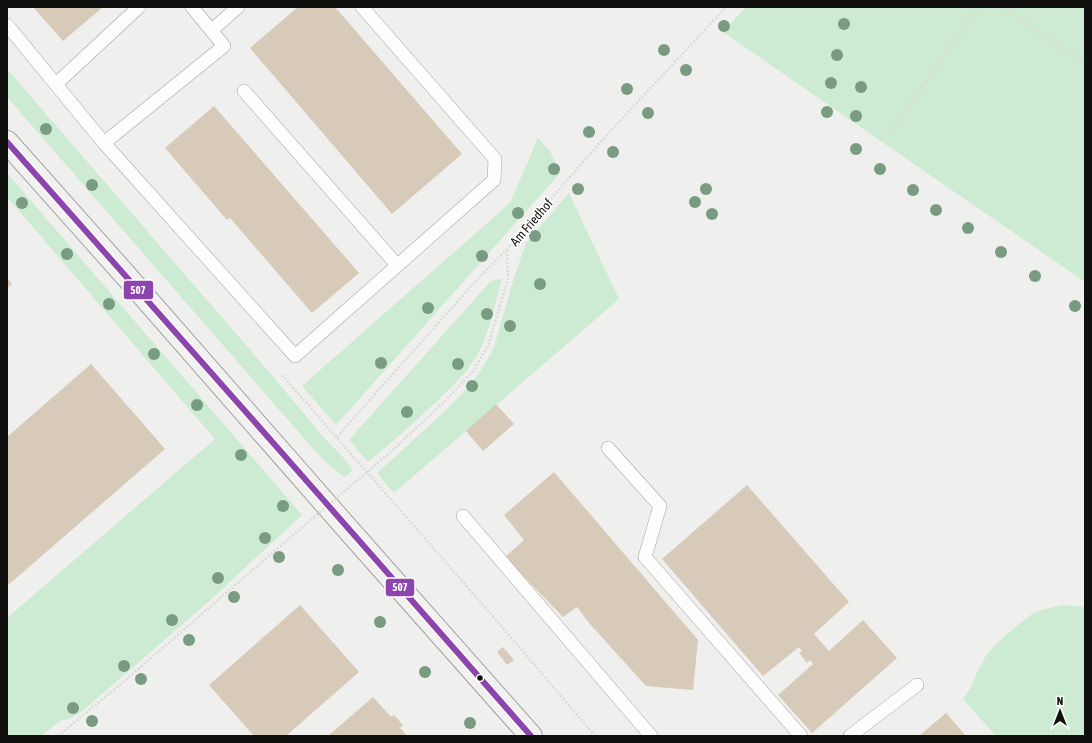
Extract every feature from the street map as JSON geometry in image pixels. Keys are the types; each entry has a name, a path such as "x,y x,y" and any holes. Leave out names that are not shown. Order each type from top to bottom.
{"main road":[{"path":"7,142 531,736"}],"lane":[{"path":"56,84 139,7"},
{"path":"104,143 224,46 192,7"},
{"path":"212,30 238,7"},
{"path":"7,25 104,143 295,356 494,180 495,159 362,7"},
{"path":"244,91 397,265"},
{"path":"608,448 660,506 645,557 801,736"},
{"path":"463,516 651,736"},
{"path":"850,736 917,685"}],"path":[{"name":"Am Friedhof","path":"594,736 497,621 337,437 473,284 507,249 607,135 726,7"},
{"path":"891,131 979,7"},
{"path":"1003,7 1085,64"},
{"path":"58,736 121,684 395,448 445,401 473,371 488,346 508,279 507,249"}],"green space":[{"path":"746,7 1085,7 1085,282 723,32"},
{"path":"7,69 270,373 325,439 342,456 352,470 349,474 344,477 317,453 7,97"},
{"path":"538,138 550,151 560,173 336,425 302,386 510,203"},
{"path":"7,173 302,515 207,603 80,713 69,719 60,721 41,736 7,736 7,618 215,439 7,197"},
{"path":"569,193 619,299 394,493 377,473 448,408 474,380 494,347 513,281 526,243"},
{"path":"502,279 489,325 483,343 475,359 454,384 429,409 368,462 349,440 490,282"},
{"path":"1064,605 1085,607 1085,736 996,736 963,699 971,687 985,657 997,643 1032,614 1045,609"}],"building":[{"path":"33,7 103,7 63,41"},
{"path":"298,7 335,7 462,154 392,214 250,48"},
{"path":"214,106 359,273 312,313 230,218 227,220 165,148"},
{"path":"7,278 12,284 7,288"},
{"path":"91,364 165,449 7,586 7,437"},
{"path":"496,404 514,424 483,451 466,431"},
{"path":"554,472 698,640 693,690 646,686 589,623 577,607 563,617 505,557 524,540 504,515"},
{"path":"747,485 849,602 814,634 829,651 863,620 897,658 812,733 778,695 813,664 810,660 807,663 799,653 802,651 799,647 763,676 662,559"},
{"path":"300,605 359,672 286,736 254,736 209,685"},
{"path":"503,647 514,660 507,665 497,652"},
{"path":"373,697 391,717 394,715 403,725 400,728 407,736 328,736"},
{"path":"946,713 966,736 919,736"}],"transit line":[{"name":"507","path":"7,142 531,736"}]}
